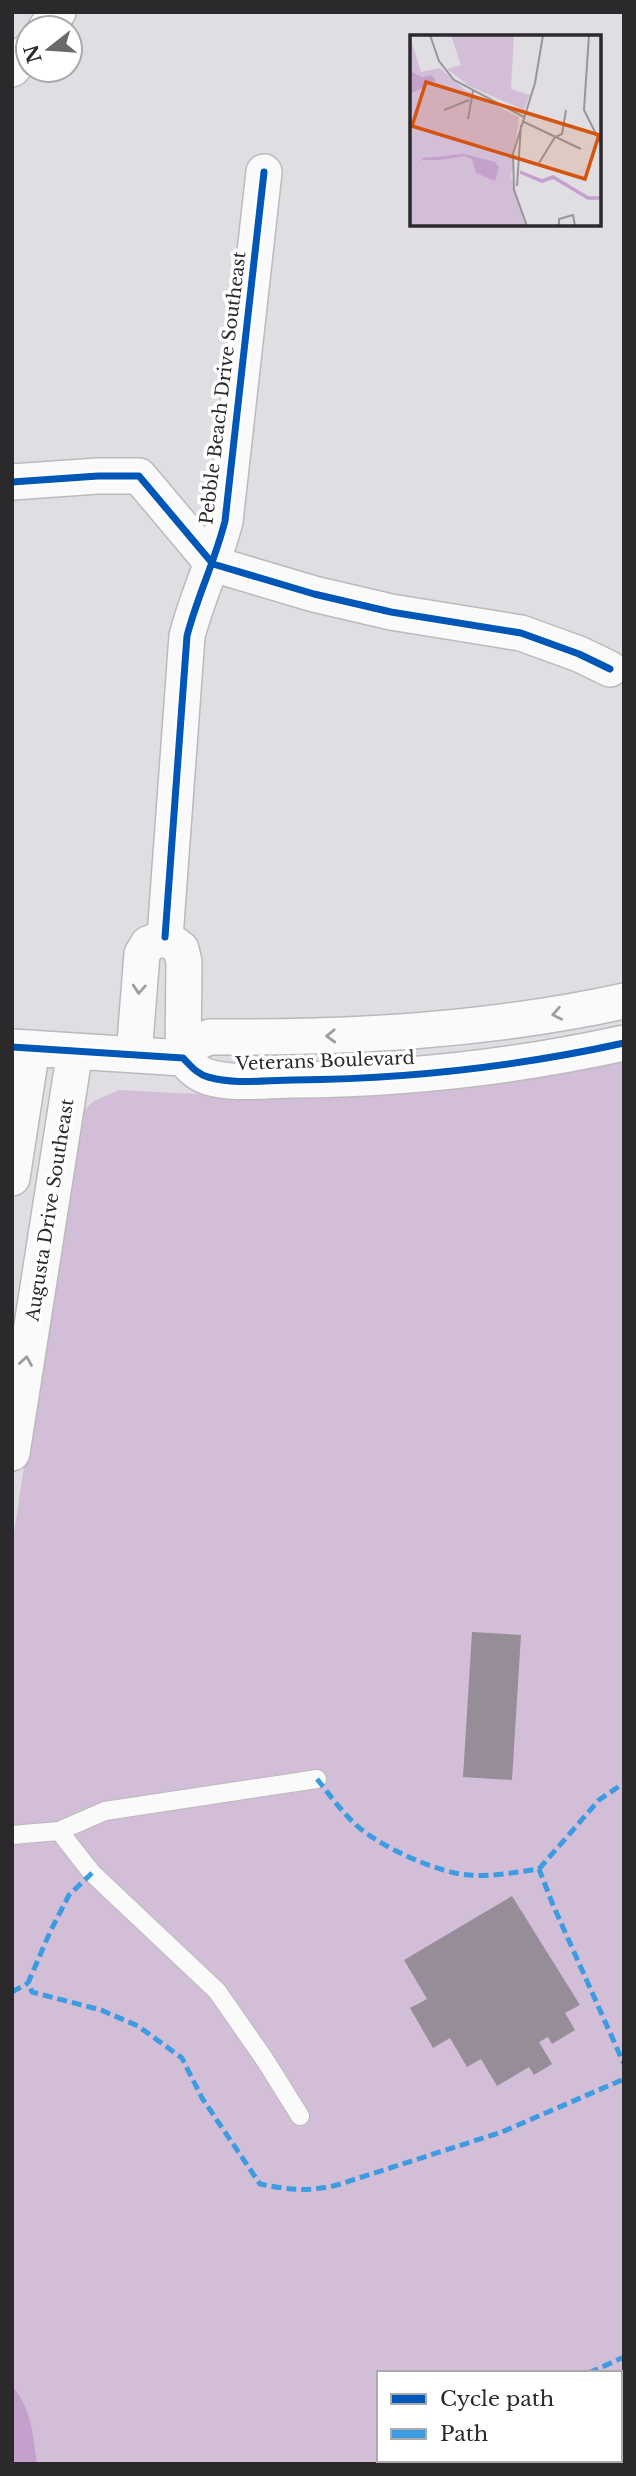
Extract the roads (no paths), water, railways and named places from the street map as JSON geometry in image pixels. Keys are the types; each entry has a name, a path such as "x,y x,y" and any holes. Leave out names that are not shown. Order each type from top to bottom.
{"street":[{"name":"Pebble Beach Drive Southeast","path":"165,937 187,636 225,521 264,172"},
{"path":"12,482 139,476 213,564 314,594 391,612 521,632 610,669"},
{"path":"134,1055 142,954 148,944 165,937 181,949 184,962 183,1058"},
{"name":"Veterans Boulevard","path":"183,1058 197,1042 210,1037 388,1034 466,1028 544,1017 624,1001"},
{"name":"Veterans Boulevard","path":"22,1047 183,1058 199,1074 230,1080 360,1079 438,1073 516,1064 624,1044"},
{"path":"12,1178 22,1047"},
{"name":"Augusta Drive Southeast","path":"12,1453 75,1051"}],"lane":[{"path":"12,1835 59,1831 105,1811 317,1779"},
{"path":"59,1831 92,1873 218,1991 300,2116"}]}
